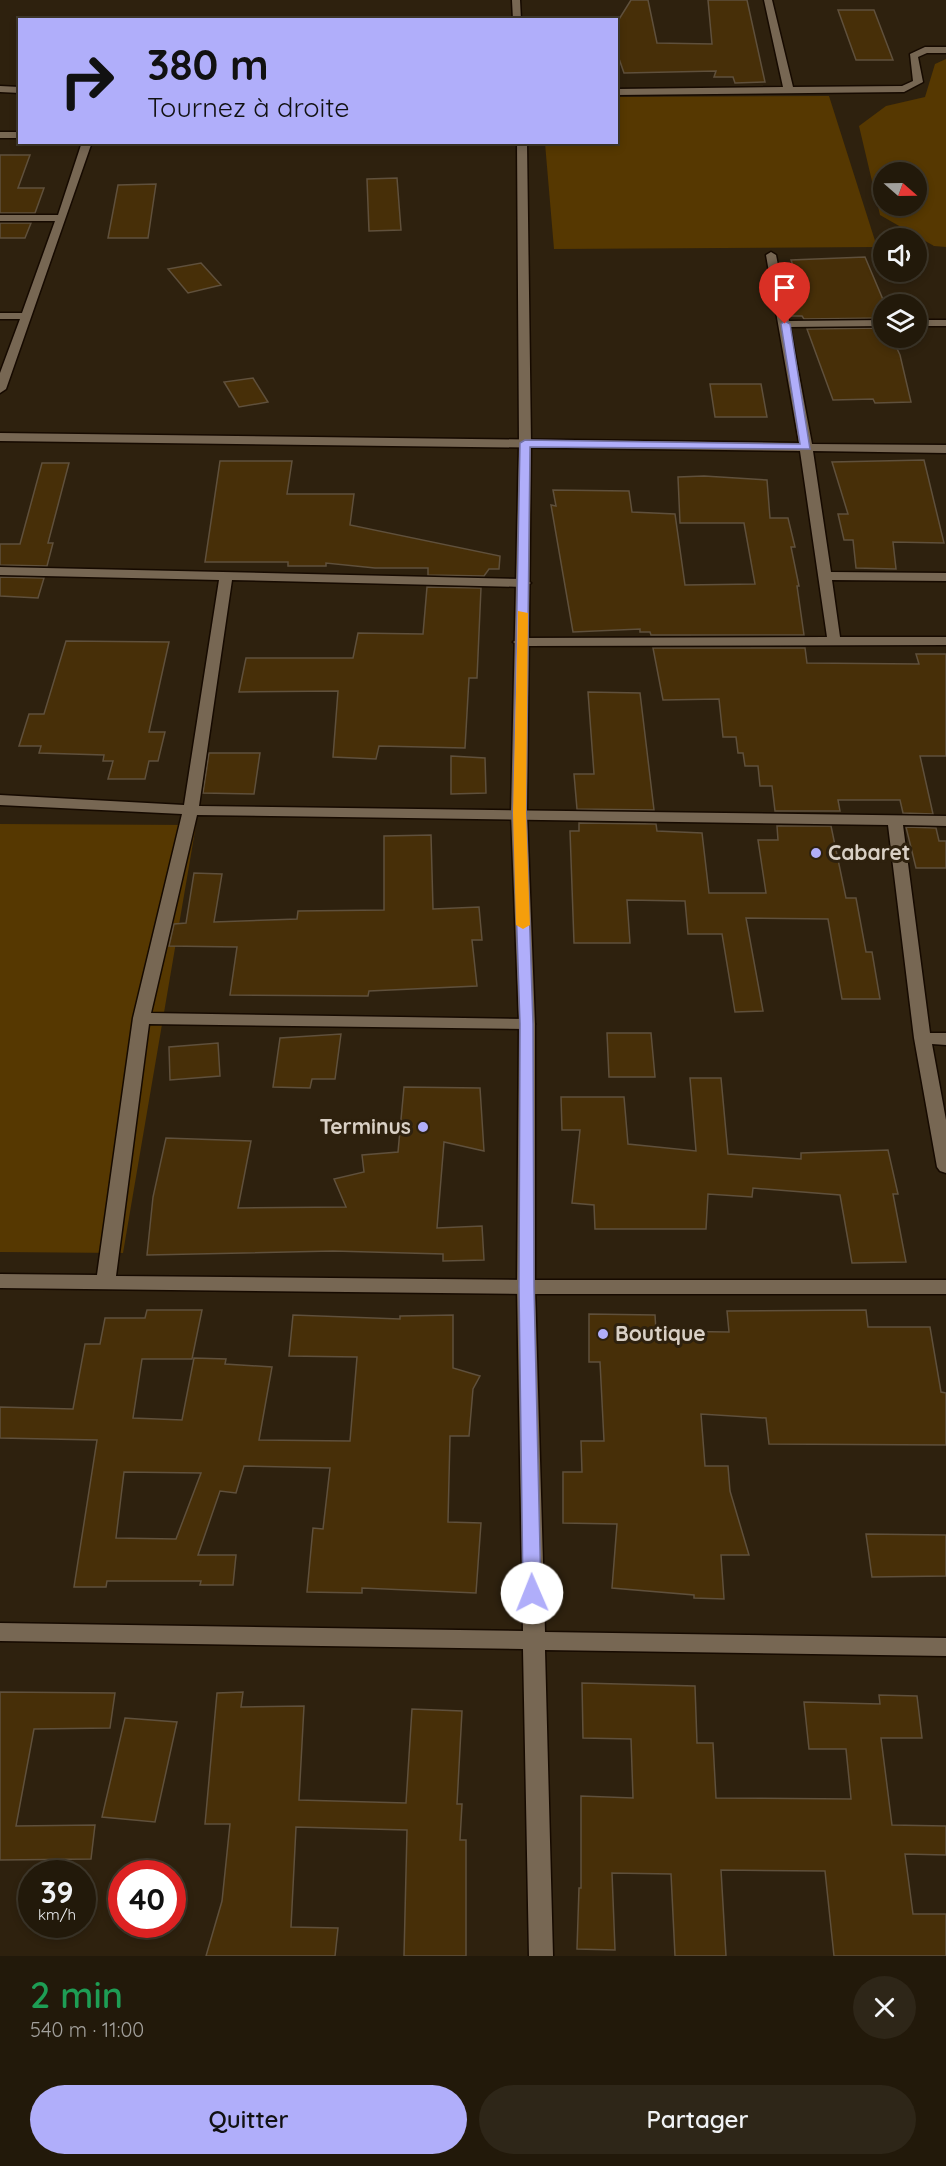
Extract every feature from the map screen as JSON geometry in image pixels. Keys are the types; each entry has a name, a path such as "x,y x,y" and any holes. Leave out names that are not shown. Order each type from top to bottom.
{"street":[{"path":"516,0 517,18"},
{"path":"768,0 789,91"},
{"path":"618,92 904,89 918,82 913,56 925,51 946,50"},
{"path":"0,89 18,90"},
{"path":"0,135 18,135"},
{"path":"0,389 76,179 86,144"},
{"path":"522,144 525,443 519,813 526,1024 526,1287 541,1956"},
{"path":"0,218 60,218"},
{"path":"771,255 806,447 834,640"},
{"path":"0,316 26,316"},
{"path":"785,324 873,323"},
{"path":"927,323 946,323"},
{"path":"0,437 946,449"},
{"path":"0,572 524,583"},
{"path":"106,1282 141,1018 191,810 226,576"},
{"path":"824,576 946,577"},
{"path":"520,642 946,640"},
{"path":"0,800 191,810 946,821"},
{"path":"895,821 922,1038 946,1167"},
{"path":"141,1018 526,1024"},
{"path":"922,1038 946,1039"},
{"path":"0,1281 526,1287 946,1287"},
{"path":"0,1632 946,1647"}],"shaded area":[{"path":"946,59 946,247 934,246 927,242 927,228 903,228 882,216 927,216 927,162 873,162 873,185 859,126 886,106 925,97 935,64"},
{"path":"829,96 873,234 873,247 554,249 545,144 618,144 618,97"},
{"path":"0,824 196,825 123,1253 0,1252"}],"building":[{"path":"631,0 648,0 657,43 712,44 708,0 747,0 765,82 735,83 733,77 714,77 716,71 624,73 618,56 618,21"},
{"path":"838,10 874,10 893,60 856,60"},
{"path":"0,155 30,155 18,188 44,188 35,213 0,213"},
{"path":"397,178 401,230 369,231 367,179"},
{"path":"156,184 148,238 108,238 118,185"},
{"path":"0,223 31,223 25,238 0,238"},
{"path":"865,257 873,276 873,282 876,282 881,294 873,294 873,318 804,319 802,316 790,316 784,284 799,283 791,260"},
{"path":"201,263 221,285 188,293 168,269"},
{"path":"873,328 873,348 897,348 911,402 875,403 873,399 833,400 807,329"},
{"path":"253,378 268,402 239,407 224,382"},
{"path":"710,384 761,384 767,417 715,417"},
{"path":"924,460 944,543 893,542 896,569 856,568 853,540 844,540 838,514 848,514 832,462"},
{"path":"220,461 292,461 287,494 354,494 350,525 500,556 499,569 489,569 484,576 428,575 428,568 375,568 326,563 326,566 288,566 288,562 205,562"},
{"path":"42,463 69,463 48,543 53,543 47,566 0,565 0,544 20,544"},
{"path":"704,476 767,480 770,518 788,518 795,547 791,547 799,586 797,586 804,635 651,635 650,632 640,632 640,629 573,632 551,505 556,506 553,490 629,491 632,512 675,514 685,585 755,584 744,523 680,523 678,477"},
{"path":"0,577 44,578 38,598 0,596"},
{"path":"427,587 481,588 477,678 469,678 465,748 379,746 376,759 333,757 338,691 239,692 246,658 353,658 358,633 423,634"},
{"path":"66,641 169,642 149,732 165,732 158,761 149,761 145,779 108,779 113,761 103,761 104,755 39,753 41,746 19,746 29,714 44,714"},
{"path":"653,648 805,648 807,663 919,664 916,654 946,654 946,756 920,756 933,814 903,813 900,800 838,800 840,811 775,811 772,786 760,786 758,766 745,766 743,753 738,753 736,737 723,737 719,699 663,700"},
{"path":"588,692 640,693 654,810 577,809 574,774 594,774"},
{"path":"209,753 260,753 254,794 203,793"},
{"path":"451,756 485,758 486,793 451,794"},
{"path":"579,823 656,824 657,831 702,833 709,893 766,893 758,840 778,840 777,826 831,826 846,898 856,898 866,952 872,952 880,999 842,999 828,919 746,918 763,1011 735,1012 722,934 688,934 685,901 627,900 630,943 574,943 570,831 579,831"},
{"path":"906,827 936,828 939,841 946,841 946,868 916,868"},
{"path":"431,835 433,909 479,907 482,940 472,940 477,986 369,991 368,996 230,995 237,947 169,946 174,924 186,923 194,873 222,874 214,922 297,919 298,911 384,910 384,836"},
{"path":"607,1033 651,1033 655,1077 609,1077"},
{"path":"341,1034 335,1079 312,1079 310,1088 273,1087 280,1038"},
{"path":"218,1043 220,1076 170,1080 169,1047"},
{"path":"690,1078 721,1078 728,1154 801,1159 801,1153 888,1150 898,1194 893,1194 906,1262 852,1263 840,1195 753,1188 752,1197 708,1194 706,1229 595,1229 594,1205 572,1203 580,1130 562,1130 561,1097 624,1097 628,1144 696,1151"},
{"path":"404,1087 480,1088 484,1151 444,1142 437,1228 482,1226 484,1260 443,1261 443,1254 333,1251 147,1255 153,1197 166,1138 251,1141 238,1208 346,1207 334,1179 364,1172 362,1155 398,1152"},
{"path":"147,1310 202,1310 192,1359 142,1359 133,1418 182,1420 194,1358 226,1359 225,1364 272,1367 259,1440 350,1441 357,1357 289,1356 293,1315 400,1319 400,1316 453,1315 453,1368 480,1376 473,1389 469,1436 450,1436 448,1522 481,1523 476,1593 362,1588 362,1593 307,1592 313,1528 323,1529 330,1468 244,1466 236,1493 220,1491 198,1555 236,1555 233,1585 200,1585 201,1581 107,1581 106,1587 74,1587 97,1440 0,1438 0,1407 73,1409 85,1344 100,1344 105,1318 145,1318","holes":["124,1472 201,1473 176,1539 116,1538"]},
{"path":"866,1310 868,1327 930,1327 941,1392 946,1393 946,1445 769,1444 766,1418 701,1414 705,1466 728,1466 730,1491 749,1555 721,1555 724,1599 694,1598 694,1595 612,1588 617,1524 563,1523 563,1472 582,1472 581,1441 604,1441 600,1362 589,1362 589,1314 655,1315 656,1331 729,1332 727,1311"},
{"path":"866,1534 946,1535 946,1576 872,1577"},
{"path":"582,1683 695,1686 697,1743 713,1743 716,1798 851,1799 846,1749 809,1749 804,1702 880,1704 879,1695 917,1696 922,1738 881,1738 892,1825 946,1826 946,1855 905,1854 913,1914 946,1914 946,1956 834,1956 825,1871 721,1870 726,1956 675,1956 671,1874 612,1873 615,1950 577,1949 579,1888 581,1888 581,1796 633,1798 631,1739 583,1738"},
{"path":"0,1692 115,1693 110,1728 34,1729 16,1826 95,1825 91,1859 0,1860"},
{"path":"243,1692 241,1707 304,1706 299,1800 406,1803 412,1709 462,1711 457,1804 462,1804 460,1840 466,1840 466,1956 404,1956 407,1830 296,1827 291,1927 338,1928 335,1956 206,1956 222,1901 230,1824 205,1824 217,1693"},
{"path":"125,1718 177,1722 155,1822 102,1817"}],"slow traffic":[{"path":"522,613 519,813 523,925"}],"place":[{"name":"Cabaret","path":"816,853"},
{"name":"Terminus","path":"423,1127"},
{"name":"Boutique","path":"603,1334"}],"route":[{"path":"532,1593 526,1287 526,1024 519,813 525,443 806,447 785,324"}]}
